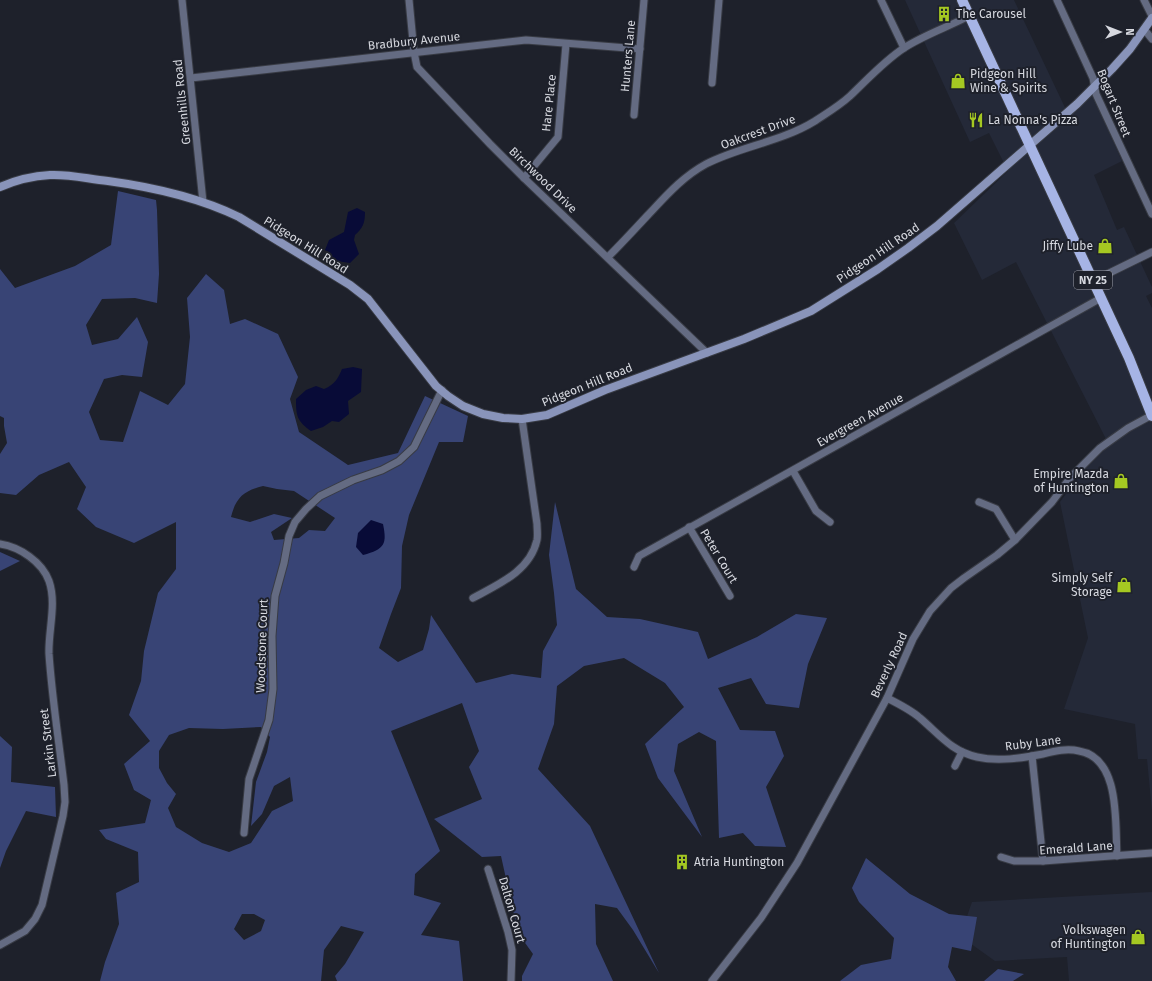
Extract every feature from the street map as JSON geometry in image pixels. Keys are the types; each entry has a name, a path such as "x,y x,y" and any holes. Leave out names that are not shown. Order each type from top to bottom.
{"main road":[{"name":"NY 25","path":"962,0 1129,358 1152,416"}],"street":[{"name":"Greenhills Road","path":"182,0 204,202"},
{"name":"Birchwood Drive","path":"409,0 414,52 417,67 524,178 707,353"},
{"name":"Hunters Lane","path":"634,114 644,0"},
{"path":"712,83 719,0"},
{"path":"881,0 904,48"},
{"name":"Bogart Street","path":"1057,0 1093,78 1096,94 1152,214"},
{"path":"1144,0 1152,17"},
{"name":"Oakcrest Drive","path":"608,258 674,187 689,175 706,164 722,157 777,139 797,131 813,122 848,98 887,60 904,48 969,16"},
{"name":"Pidgeon Hill Road","path":"0,186 30,178 49,175 63,175 138,185 204,202 223,209 239,217 329,274 350,285 368,299 436,386 463,406 483,414 503,418 522,419 547,415 604,390 744,339 811,311 878,270 937,226 1095,87 1130,49 1152,17"},
{"path":"1144,29 1152,39"},
{"name":"Bradbury Avenue","path":"191,78 526,40 640,49"},
{"name":"Hare Place","path":"524,178 558,137 566,44"},
{"path":"1093,281 1152,252"},
{"name":"Evergreen Avenue","path":"634,567 639,556 1101,298"},
{"name":"Woodstone Court","path":"244,833 249,779 269,720 273,689 272,636 275,596 284,563 289,536 295,522 320,496 353,480 382,470 399,461 414,447 442,390"},
{"name":"Beverly Road","path":"712,981 748,935 784,884 887,698 913,639 930,611 940,599 964,578 997,555 1015,540 1052,502 1070,478 1100,448 1128,428 1152,416"},
{"path":"473,598 517,573 530,557 538,539 522,419"},
{"path":"793,471 816,511 830,522"},
{"path":"979,502 996,509 1015,540"},
{"name":"Peter Court","path":"690,527 730,596"},
{"name":"Larkin Street","path":"0,544 6,545 32,558 42,568 49,581 53,598 49,654 65,802 42,905 36,919 25,931 0,944"},
{"name":"Ruby Lane","path":"887,698 906,707 941,738 962,752 978,757 994,759 1032,756 1068,750 1081,751 1094,757 1103,765 1109,775 1113,789 1117,856"},
{"path":"955,766 962,752"},
{"path":"1032,756 1043,861"},
{"name":"Emerald Lane","path":"1002,858 1014,861 1043,861 1152,853"},
{"name":"Dalton Court","path":"488,869 508,932 512,950 511,981"}],"shaded area":[{"path":"905,0 1014,0 1069,116 1092,94 1122,161 1094,175 1117,230 1124,227 1152,287 1152,293 1146,296 1152,308 1152,811 1147,759 1138,759 1135,724 1064,709 1088,638 1060,502 1106,439 1016,262 982,280 954,223 1008,171 989,133 970,142"},
{"path":"118,191 156,200 159,274 157,303 135,298 102,299 86,325 92,345 118,339 137,317 148,342 142,377 122,375 104,379 89,412 100,440 123,442 140,391 168,405 185,384 190,337 187,298 206,274 224,290 230,324 245,319 278,334 298,377 290,399 299,432 348,465 398,453 425,396 468,416 463,442 439,442 409,515 402,546 401,588 379,648 398,662 423,650 431,615 476,683 512,674 541,678 543,651 557,625 549,555 555,502 576,589 607,617 640,619 698,632 708,659 757,637 796,614 827,618 808,664 799,708 766,704 751,678 718,688 740,730 775,731 784,756 766,787 786,847 755,846 743,833 719,838 716,741 699,732 678,744 674,771 702,837 658,778 645,744 684,707 665,683 624,658 584,666 557,686 554,724 538,769 590,826 659,973 633,930 617,908 595,904 596,944 613,981 522,981 522,976 533,954 518,933 501,856 482,857 434,819 482,799 469,767 479,751 462,703 391,731 440,851 415,874 414,895 441,903 421,935 459,941 463,981 337,981 335,976 345,964 364,932 341,926 324,950 321,981 100,981 105,962 119,924 116,893 139,882 138,852 106,839 99,830 145,823 151,800 134,790 124,764 150,741 129,715 141,681 144,651 158,593 176,569 176,522 134,543 96,527 77,509 86,487 69,462 39,475 16,495 0,493 0,454 7,443 4,418 0,416 0,269 15,288 75,266 111,245","holes":["263,486 294,491 335,518 325,531 309,530 299,538 274,540 271,532 292,518 274,514 250,522 231,517 235,504 242,496 251,490","261,727 270,737 267,752 256,782 251,826 262,814 274,786 290,777 293,801 272,811 251,843 229,852 202,843 176,827 168,808 176,794 167,783 159,768 159,751 169,735 189,728 223,729","242,914 254,914 265,920 261,931 244,940 234,929"]},
{"path":"357,208 365,212 363,225 355,235 354,240 359,254 350,263 337,261 325,250 329,240 344,232 348,212"},
{"path":"353,367 362,369 361,392 348,401 349,414 339,422 332,421 323,427 311,431 298,418 296,399 306,390 316,386 324,389 330,386 339,376 342,369"},
{"path":"371,520 383,524 385,536 384,541 380,548 363,555 356,547 358,533"},
{"path":"0,552 20,561 0,571"},
{"path":"0,736 12,747 11,782 55,787 56,817 26,811 6,851 0,868"},
{"path":"866,858 910,894 949,914 977,917 971,951 952,947 948,967 956,981 840,981 861,965 891,959 894,938 859,902 852,888"},
{"path":"1152,892 1152,981 1069,981 1067,957 995,961 960,936 972,902"},
{"path":"998,969 1024,974 1013,981 984,981"}],"place":[{"name":"The Carousel","path":"944,14"},
{"name":"Pidgeon Hill Wine & Spirits","path":"958,81"},
{"name":"La Nonna's Pizza","path":"976,120"},
{"name":"Jiffy Lube","path":"1105,246"},
{"name":"Empire Mazda of Huntington","path":"1121,481"},
{"name":"Simply Self Storage","path":"1124,585"},
{"name":"Atria Huntington","path":"682,862"},
{"name":"Volkswagen of Huntington","path":"1138,937"}]}
